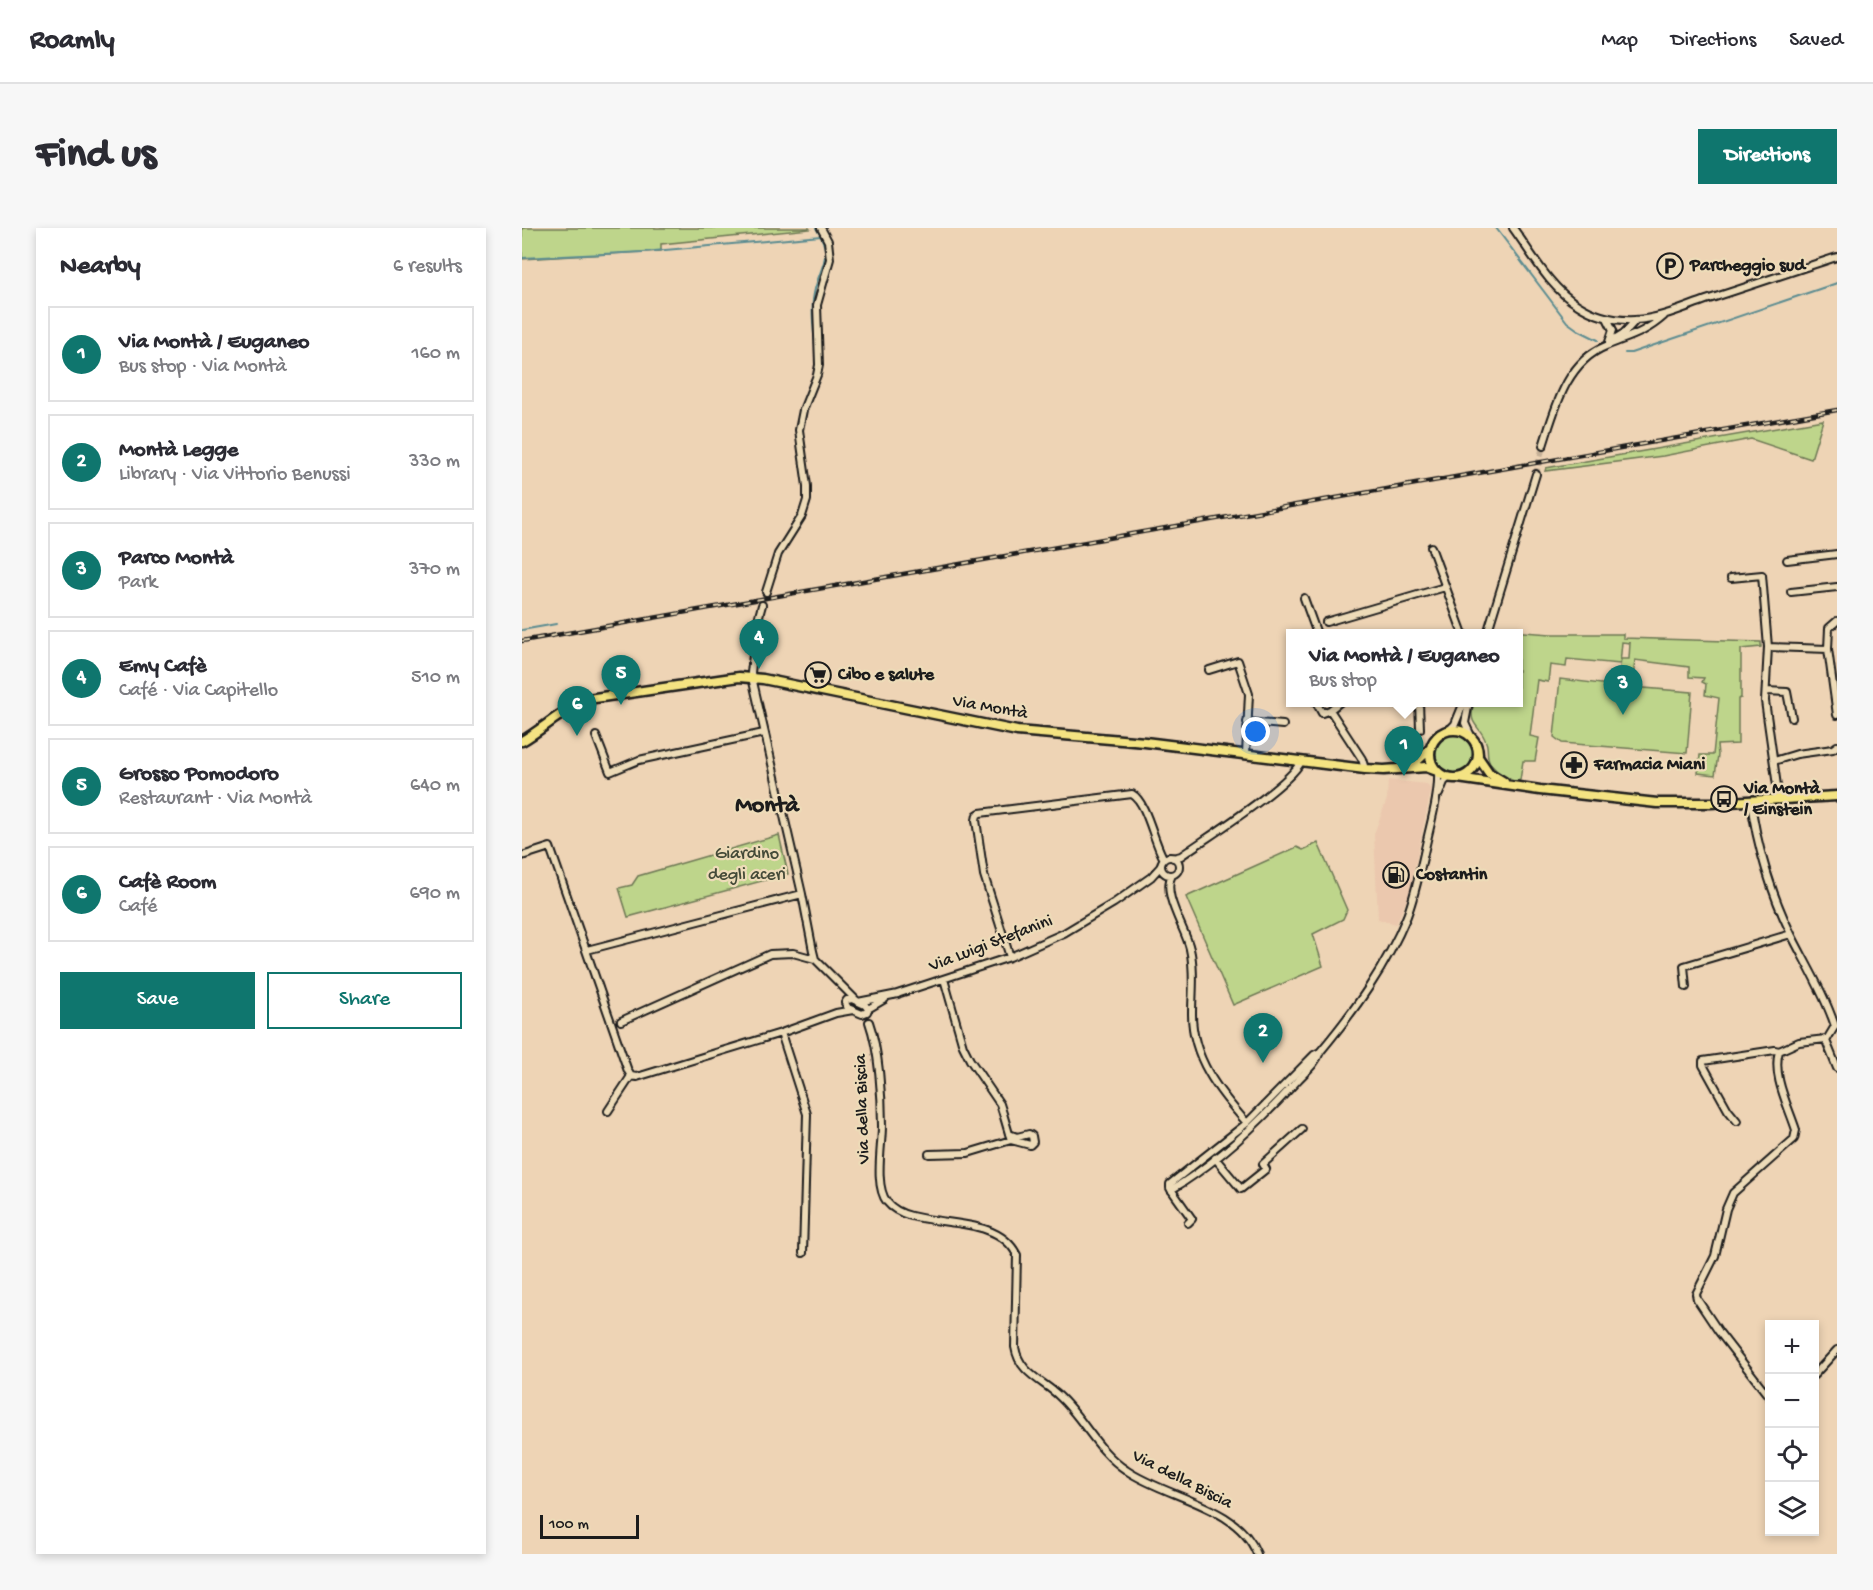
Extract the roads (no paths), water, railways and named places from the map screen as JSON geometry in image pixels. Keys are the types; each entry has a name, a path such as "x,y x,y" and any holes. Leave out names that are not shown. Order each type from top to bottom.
{"main road":[{"name":"Via Montà","path":"524,739 576,704 588,699 739,677 1017,731 1246,754 1365,769 1426,768 1454,778 1657,803 1683,804 1837,796"},
{"name":"Via Montà","path":"1388,770 1418,760 1435,740 1448,731"},
{"path":"1448,731 1464,732 1472,738"},
{"name":"Via Montà","path":"1472,738 1478,750 1478,757 1489,773 1512,786"},
{"path":"1431,747 1431,760 1438,771"},
{"path":"1454,778 1469,773 1474,768 1478,757"}],"street":[{"path":"766,592 778,554 802,516 807,500 799,430 803,410 818,375 819,295 830,259 828,241 821,228"},
{"path":"1513,228 1565,296 1606,318 1636,320 1667,313 1837,257"},
{"path":"1607,345 1634,336 1653,326 1667,313"},
{"path":"1606,318 1613,330 1607,345"},
{"path":"1634,336 1638,329 1636,320"},
{"path":"1543,446 1558,397 1566,383 1586,359 1624,333 1636,320"},
{"path":"1488,629 1536,474"},
{"path":"1431,547 1461,629"},
{"path":"1787,560 1837,554"},
{"path":"1731,578 1762,575 1768,647 1765,701 1779,800"},
{"path":"1326,622 1445,587"},
{"path":"1791,592 1837,587"},
{"path":"1304,598 1316,629"},
{"path":"621,1021 770,954 793,953 815,958 752,678 753,649 762,605"},
{"path":"1837,621 1829,628 1828,649 1837,715"},
{"path":"1768,647 1828,649"},
{"path":"1209,670 1238,661 1249,694 1246,754"},
{"path":"1766,691 1787,692 1792,718"},
{"path":"1319,707 1322,713 1334,707"},
{"path":"1419,707 1420,729"},
{"path":"1448,731 1455,724 1464,707"},
{"path":"1466,707 1466,726 1472,738"},
{"path":"1330,710 1362,759 1365,769"},
{"path":"1247,722 1282,725"},
{"path":"597,736 610,772 639,760 764,733"},
{"path":"1774,761 1797,754 1833,749 1837,746"},
{"path":"1010,957 984,876 977,815 1132,794 1141,804 1164,859 1177,859 1276,787 1301,762"},
{"path":"1171,1189 1215,1158 1269,1111 1318,1059 1320,1052 1375,980 1394,944 1413,896 1435,803 1438,771"},
{"path":"1435,803 1444,782 1454,778"},
{"path":"1751,801 1768,873 1791,934 1827,1003 1836,1026 1826,1038 1826,1044 1837,1068"},
{"path":"522,856 550,847 624,1060 632,1076"},
{"name":"Via Luigi Stefanini","path":"866,1012 878,1002 1010,957 1084,922 1151,877 1164,859"},
{"path":"1169,874 1178,869 1177,859"},
{"path":"1161,866 1169,874 1169,888 1191,952 1192,1026 1198,1049 1214,1084 1246,1123"},
{"name":"Via Luigi Stefanini","path":"1151,877 1169,874"},
{"path":"587,950 802,894"},
{"path":"1686,987 1684,966 1791,934"},
{"name":"Via della Biscia","path":"815,958 866,1012 876,1044 882,1124 881,1189 888,1204 906,1214 983,1229 1005,1238 1013,1246 1017,1255 1015,1347 1016,1357 1021,1366 1061,1398 1112,1460 1128,1472 1228,1519 1245,1533 1257,1554"},
{"path":"929,1154 968,1153 1010,1137 1000,1104 963,1046 944,979"},
{"path":"842,985 845,1002"},
{"name":"Via Luigi Stefanini","path":"858,1002 898,994"},
{"path":"836,1013 850,999 858,1002"},
{"name":"Via della Biscia","path":"845,1002 846,1006 853,1010 866,1012"},
{"path":"632,1076 637,1077 782,1033 836,1013 853,1010"},
{"path":"782,1033 807,1121 803,1253"},
{"path":"1737,1121 1728,1110 1703,1065 1703,1061 1779,1051 1799,1042 1826,1038"},
{"path":"1765,1392 1719,1332 1696,1294 1715,1256 1726,1209 1733,1193 1794,1139 1796,1130 1778,1075 1776,1060 1779,1051"},
{"path":"1171,1189 1173,1182 1219,1147 1314,1055 1320,1052"},
{"path":"608,1111 632,1076"},
{"path":"1239,1138 1246,1123 1253,1121 1261,1113 1269,1111"},
{"path":"1215,1158 1241,1190 1266,1169 1263,1164 1302,1130"},
{"path":"1215,1158 1219,1147"},
{"path":"1200,1162 1215,1158"},
{"path":"1171,1189 1192,1220 1188,1223"},
{"path":"1816,1374 1837,1350"}],"waterway":[{"path":"816,228 825,248 824,264 813,300 816,357"},
{"path":"1496,228 1567,322 1598,340"},
{"path":"522,258 643,252 821,236"},
{"path":"1625,353 1631,353 1837,283"},
{"path":"522,630 556,624"}],"tunnel":[{"path":"1536,474 1543,446"},
{"path":"762,605 766,592"}],"railway":[{"path":"522,641 1837,410"}],"place":[{"name":"Parcheggio sud","path":"1670,266"},
{"name":"Emy Cafè","path":"759,669"},
{"name":"Cibo e salute","path":"818,675"},
{"name":"Grosso Pomodoro","path":"621,705"},
{"name":"Parco Montà","path":"1623,715"},
{"name":"Cafè Room","path":"577,736"},
{"name":"Farmacia Miani","path":"1574,765"},
{"name":"Via Montà / Euganeo","path":"1404,776"},
{"name":"Via Montà / Einstein","path":"1724,799"},
{"name":"Costantin","path":"1396,875"},
{"name":"Montà Legge","path":"1263,1063"}],"district":[{"name":"Montà","path":"767,806"}],"park label":[{"name":"Giardino degli aceri","path":"747,864"}]}
